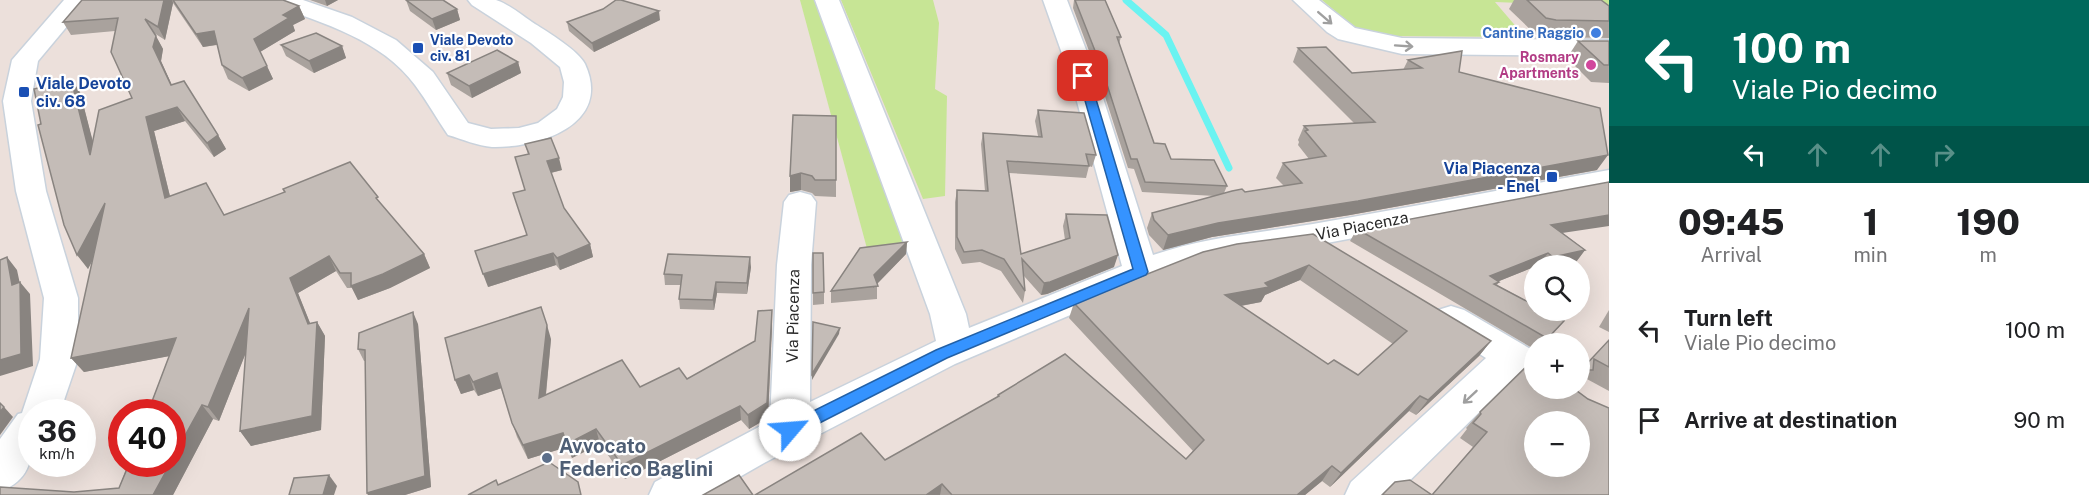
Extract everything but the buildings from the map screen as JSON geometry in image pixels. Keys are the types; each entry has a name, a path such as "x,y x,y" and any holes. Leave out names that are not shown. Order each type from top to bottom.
{"street":[{"path":"45,399 59,359 61,298 31,191 17,101 25,60 77,0"},
{"path":"281,0 344,22 387,45 424,78 458,129 490,138 521,137 548,129 569,114 577,97 577,82 573,64 540,38 480,0"},
{"path":"827,0 948,315 956,348"},
{"path":"1055,0 1083,76 1141,272"},
{"path":"1305,0 1336,27 1367,40 1402,46 1609,48"},
{"name":"Via Piacenza","path":"670,495 790,430 956,348 1141,272 1189,255 1230,246 1311,236 1609,180"},
{"name":"Via Piacenza","path":"790,430 794,265 800,202"},
{"path":"1311,236 1351,260"},
{"path":"1366,495 1524,363 1422,302"},
{"path":"0,473 18,447"}],"green space":[{"path":"800,0 815,0 908,252 869,256"},
{"path":"841,0 933,0 939,23 935,89 947,96 945,196 923,199"},
{"path":"1322,0 1609,0 1609,7 1495,2 1525,37 1385,36 1355,28"}],"waterway":[{"path":"1126,0 1166,35 1229,168"}],"place":[{"name":"Cantine Raggio","path":"1596,33"},
{"name":"Viale Devoto civ. 81","path":"418,48"},
{"name":"Rosmary Apartments","path":"1591,65"},
{"name":"Viale Devoto civ. 68","path":"24,92"},
{"name":"Via Piacenza - Enel","path":"1552,177"},
{"name":"Avvocato Federico Baglini","path":"547,458"}],"route":[{"path":"790,430 942,354 1141,272 1134,255 1083,76"}]}
